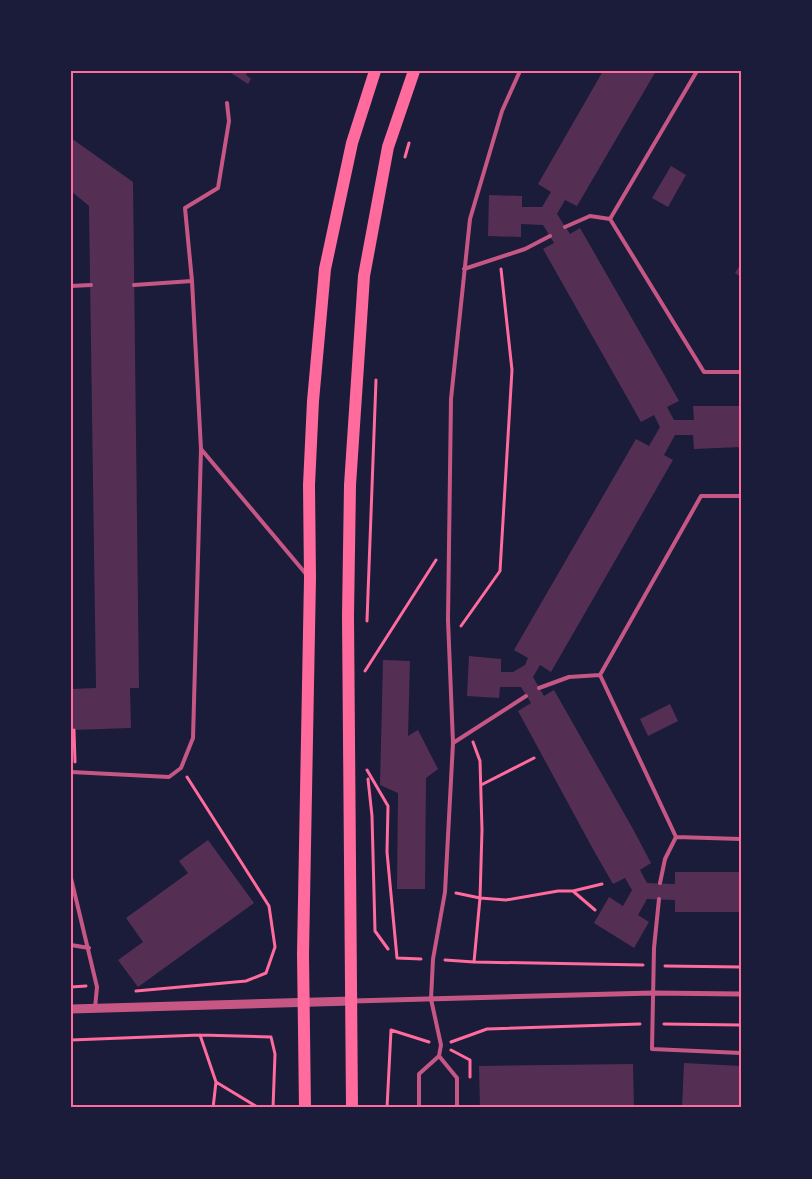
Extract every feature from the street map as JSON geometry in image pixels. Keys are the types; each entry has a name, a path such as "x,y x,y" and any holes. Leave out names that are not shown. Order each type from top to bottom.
{"main road":[{"path":"305,1108 303,1002 310,578 309,485 312,401 325,269 352,143 375,71"},
{"path":"352,1108 348,626 350,484 364,276 388,147 414,71"}],"street":[{"path":"71,1010 352,1000 654,993 741,994"}],"lane":[{"path":"419,1108 419,1074 439,1056 441,1045 431,999 433,959 445,892 454,743 448,620 450,399 470,219 502,111 520,71"},
{"path":"610,219 697,71"},
{"path":"73,772 170,777 181,768 192,738 201,450 192,281 184,208 218,188 228,121 227,103"},
{"path":"565,227 590,216 610,219 704,372 741,372"},
{"path":"464,269 525,249 550,236"},
{"path":"134,285 192,281"},
{"path":"71,286 91,286"},
{"path":"201,450 310,578"},
{"path":"600,675 701,496 741,496"},
{"path":"539,688 569,677 600,675"},
{"path":"600,675 676,837"},
{"path":"454,743 526,696"},
{"path":"676,837 741,839"},
{"path":"660,883 665,859 676,837"},
{"path":"71,878 97,987 95,1008"},
{"path":"660,899 654,948 652,1049 741,1053"},
{"path":"71,945 89,948"},
{"path":"439,1056 457,1078 457,1108"}],"path":[{"path":"404,163 412,135"},
{"path":"460,635 461,626 500,571 512,370 500,258"},
{"path":"366,623 376,378"},
{"path":"365,662 365,672 449,538"},
{"path":"73,772 74,730"},
{"path":"470,732 480,761 481,785 480,898 474,962"},
{"path":"481,785 534,758"},
{"path":"366,762 372,816 374,931 388,949"},
{"path":"129,991 246,981 266,974 275,947 269,906 181,768"},
{"path":"367,771 388,806 387,852 397,958 474,962 741,967"},
{"path":"445,892 506,900 573,891 602,884"},
{"path":"573,891 595,910"},
{"path":"71,987 97,987"},
{"path":"441,1045 487,1029 653,1024 741,1025"},
{"path":"387,1108 391,1030"},
{"path":"200,1035 216,1082 213,1108"},
{"path":"71,1040 200,1035 271,1037 274,1054 273,1108"},
{"path":"216,1082 259,1108"}],"building":[{"path":"228,71 248,71 246,75 251,79 248,84"},
{"path":"603,71 656,71 577,206 565,200 557,214 570,234 580,228 661,369 679,401 667,407 674,420 694,420 693,406 741,406 741,447 694,449 693,435 675,435 664,455 673,460 551,672 540,665 533,677 544,696 554,690 633,829 651,863 640,870 647,883 675,884 675,872 741,872 741,912 675,912 675,900 647,899 638,915 649,922 634,948 594,923 609,897 623,906 632,890 625,878 613,884 594,851 518,711 531,703 521,687 500,687 499,698 467,696 469,656 501,659 501,672 513,672 525,665 528,658 514,650 636,439 649,446 660,427 654,415 641,422 543,249 554,243 543,225 521,224 521,237 488,236 489,195 522,196 522,207 542,207 551,192 538,184"},
{"path":"71,138 133,182 139,688 130,688 131,728 71,730 71,689 96,688 89,206 71,191"},
{"path":"671,166 686,175 668,207 652,198"},
{"path":"741,263 741,277 735,273"},
{"path":"383,660 410,661 408,736 418,730 438,769 426,778 425,889 397,889 398,793 380,785"},
{"path":"670,704 678,721 648,736 640,719"},
{"path":"208,840 254,903 138,987 118,960 143,942 126,918 188,873 179,861"},
{"path":"684,1063 741,1066 739,1108 682,1108"},
{"path":"633,1064 634,1108 480,1108 479,1066"}]}
